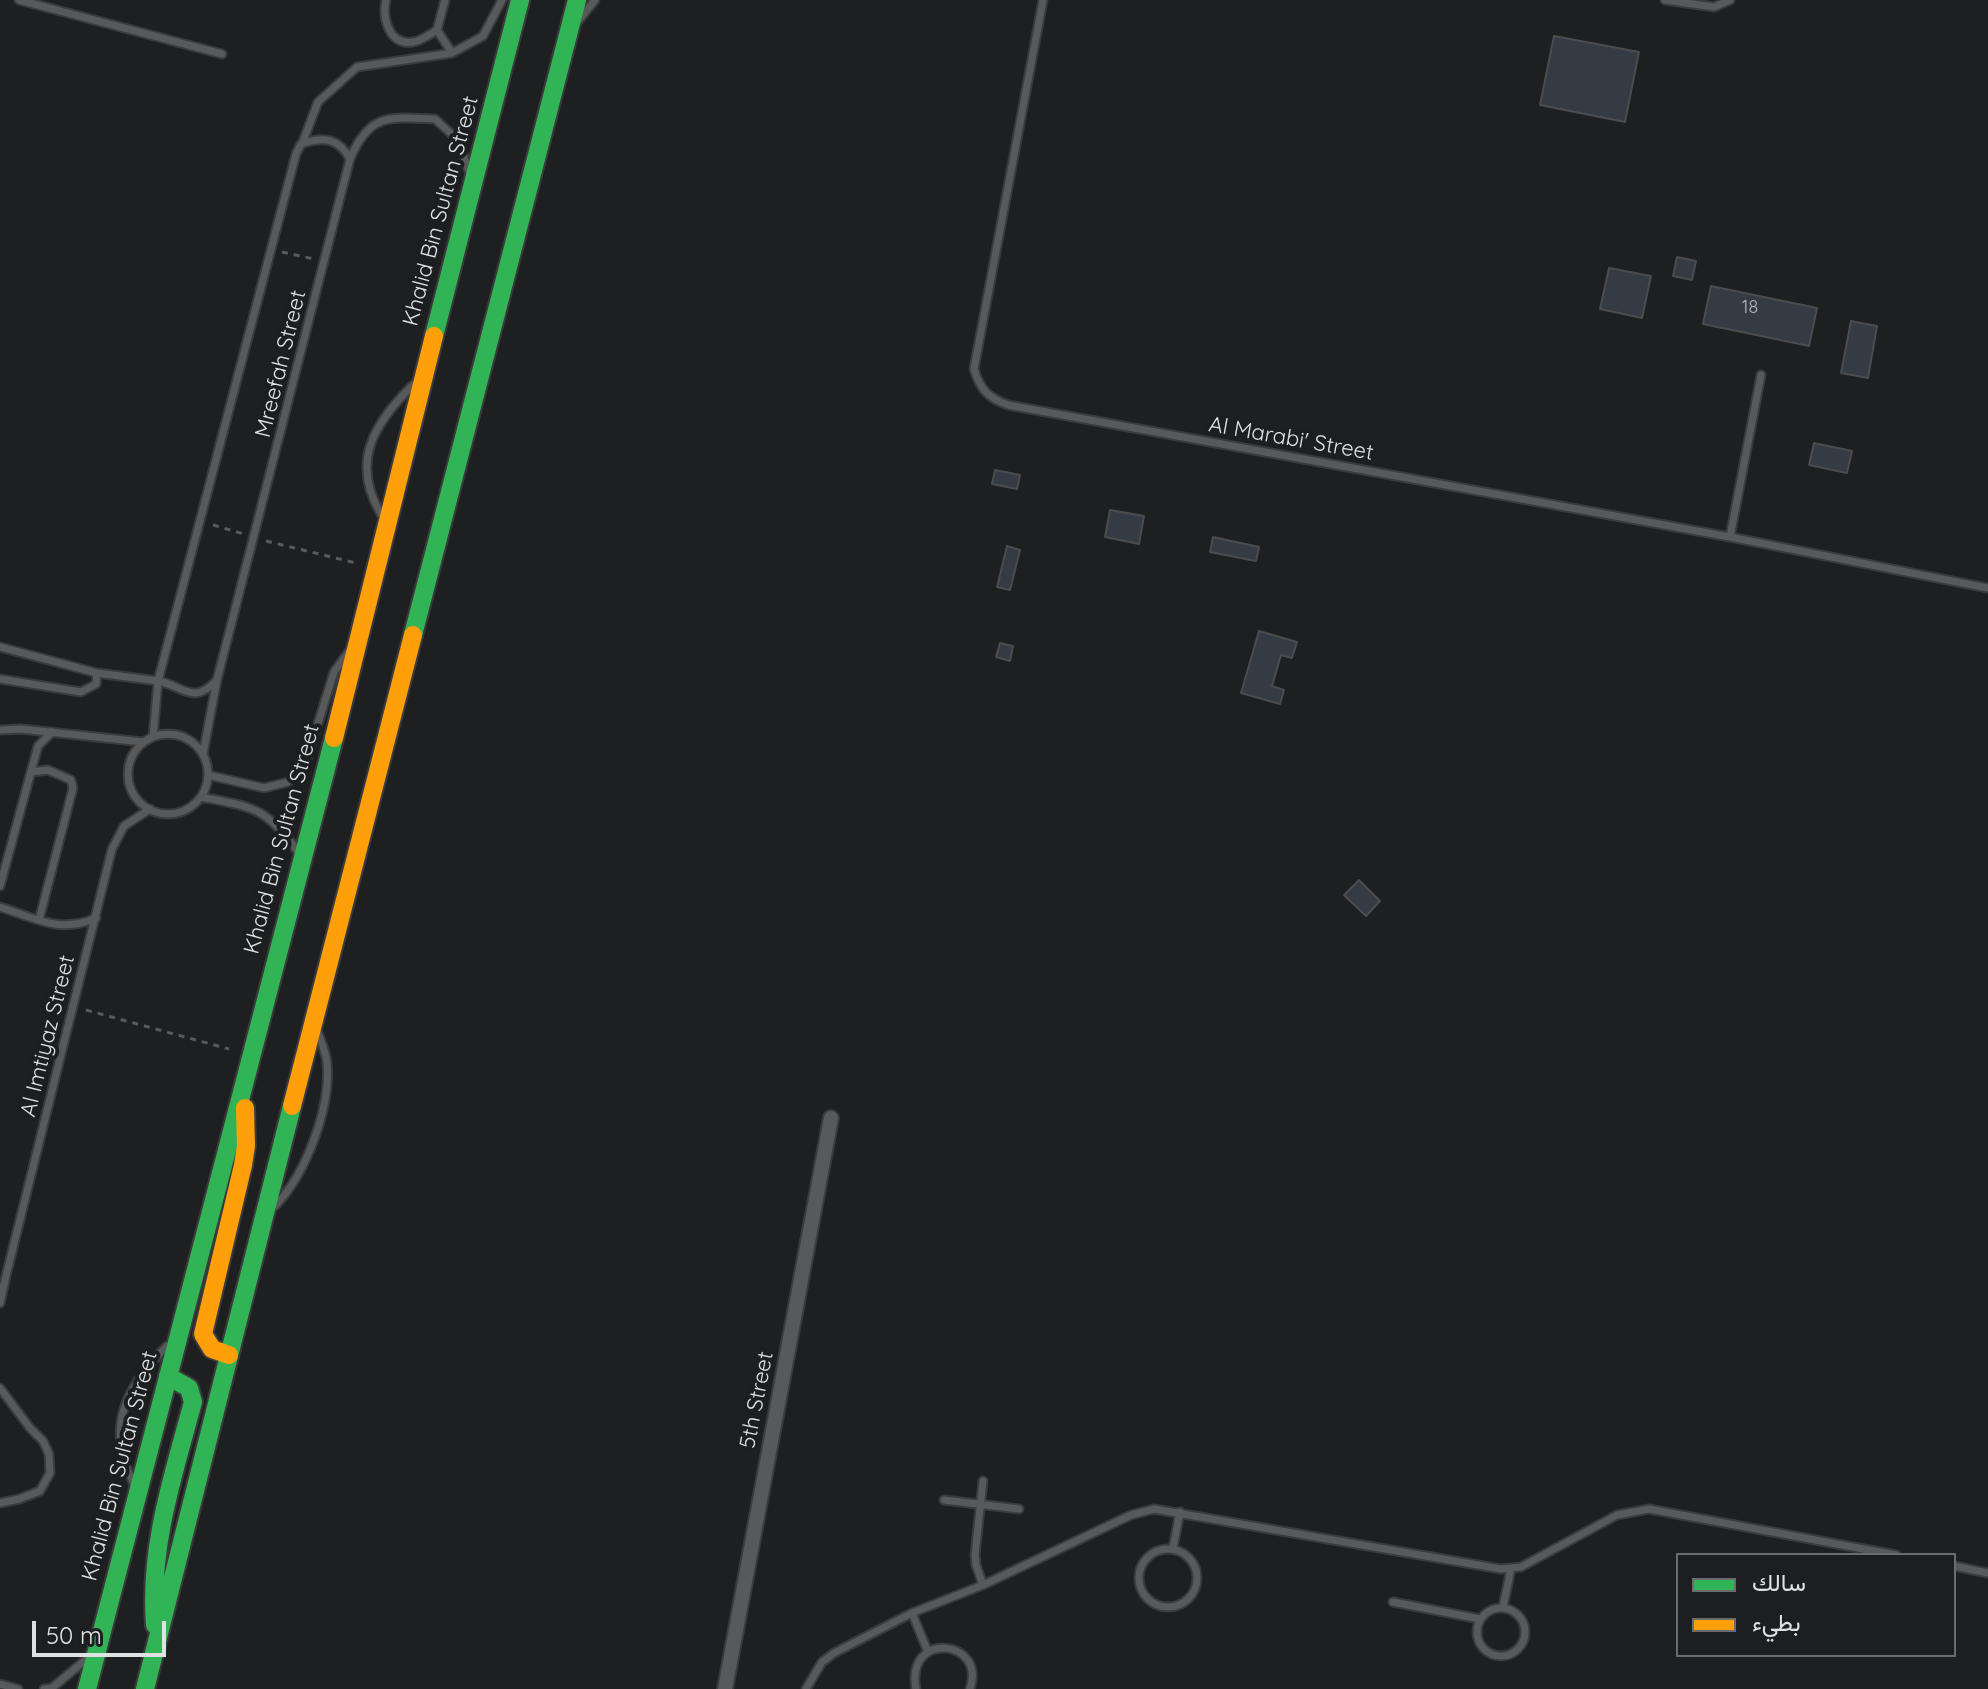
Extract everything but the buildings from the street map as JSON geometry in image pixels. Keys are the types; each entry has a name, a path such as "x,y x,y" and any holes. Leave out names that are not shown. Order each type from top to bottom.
{"main road":[{"name":"Khalid Bin Sultan Street","path":"87,1689 360,640 386,522 520,0"},
{"path":"145,1689 313,1022 577,0"},
{"path":"229,1355 212,1349 205,1343 203,1334 243,1165 246,1128 242,1091"},
{"path":"157,1642 153,1598 155,1554 193,1402 189,1386 168,1376"}],"street":[{"name":"5th Street","path":"725,1689 831,1118"}],"lane":[{"path":"19,0 222,54"},
{"path":"386,0 384,20 387,29 403,41 414,42 437,30 445,0"},
{"path":"153,737 158,681 296,154 318,102 357,67 452,53 483,36 502,0"},
{"path":"569,32 595,0"},
{"name":"Al Marabi' Street","path":"1043,0 974,369 979,386 991,399 1008,405 1730,537 1988,588"},
{"path":"1665,0 1714,7 1730,0"},
{"path":"437,30 452,53"},
{"name":"Mreefah Street","path":"203,754 217,680 350,159 361,134 372,124 402,117 435,119 458,140 472,181"},
{"path":"301,144 325,138 345,149 350,159"},
{"path":"386,522 371,496 367,478 372,438 381,419 423,375"},
{"path":"1730,537 1761,375"},
{"path":"208,775 264,788 288,782 307,759 334,672 360,640"},
{"path":"0,647 97,673 158,681 189,694 200,693 217,680"},
{"path":"0,679 81,692 96,684 97,673"},
{"path":"0,727 143,742"},
{"path":"0,886 38,746 52,732"},
{"path":"176,734 187,738 203,754 208,775 201,797 183,811 161,813 150,809 134,794 129,783 130,761 143,742 153,737 176,734"},
{"path":"31,772 48,770 71,780 73,788 39,920"},
{"path":"201,797 261,811 282,830 302,858"},
{"name":"Al Imtiyaz Street","path":"0,1303 112,849 124,826 150,809"},
{"path":"0,907 60,927 78,926 96,918"},
{"path":"265,1216 299,1176 318,1123 327,1078 327,1061 313,1022"},
{"path":"138,1491 123,1464 121,1423 128,1398 141,1372 180,1333"},
{"path":"0,1388 43,1441 49,1454 50,1473 40,1491 0,1503"},
{"path":"983,1481 975,1555 983,1585"},
{"path":"944,1500 1019,1509"},
{"path":"806,1689 822,1662 834,1653 912,1613 983,1585 1142,1510 1180,1512 1511,1569 1521,1567 1617,1515 1649,1509 1885,1553"},
{"path":"1173,1548 1180,1512"},
{"path":"1173,1548 1186,1554 1195,1565 1198,1578 1194,1592 1184,1603 1171,1607 1157,1605 1146,1597 1139,1584 1140,1570 1147,1557 1159,1550 1173,1548"},
{"path":"1956,1566 1988,1573"},
{"path":"1503,1607 1511,1569"},
{"path":"1393,1602 1480,1619"},
{"path":"1503,1607 1515,1612 1523,1621 1525,1633 1521,1645 1512,1654 1500,1656 1488,1653 1479,1644 1476,1631 1486,1612 1503,1607"},
{"path":"912,1613 928,1652"},
{"path":"916,1689 914,1675 918,1662 928,1652 941,1647 956,1649 967,1658 973,1671 970,1689"},
{"path":"44,1689 52,1688 69,1676 97,1650"},
{"path":"0,1684 18,1689"}],"path":[{"path":"271,249 326,262"},
{"path":"201,521 255,538 376,568"},
{"path":"75,1007 250,1054"}],"traffic: fast":[{"path":"434,336 520,0"},
{"path":"413,635 577,0"},
{"path":"87,1689 334,738"},
{"path":"145,1689 292,1106"},
{"path":"155,1625 159,1540 193,1402 189,1388 168,1376"}],"traffic: slow":[{"path":"334,738 434,336"},
{"path":"292,1106 413,635"},
{"path":"229,1355 212,1349 203,1334 243,1165 245,1108"}]}
